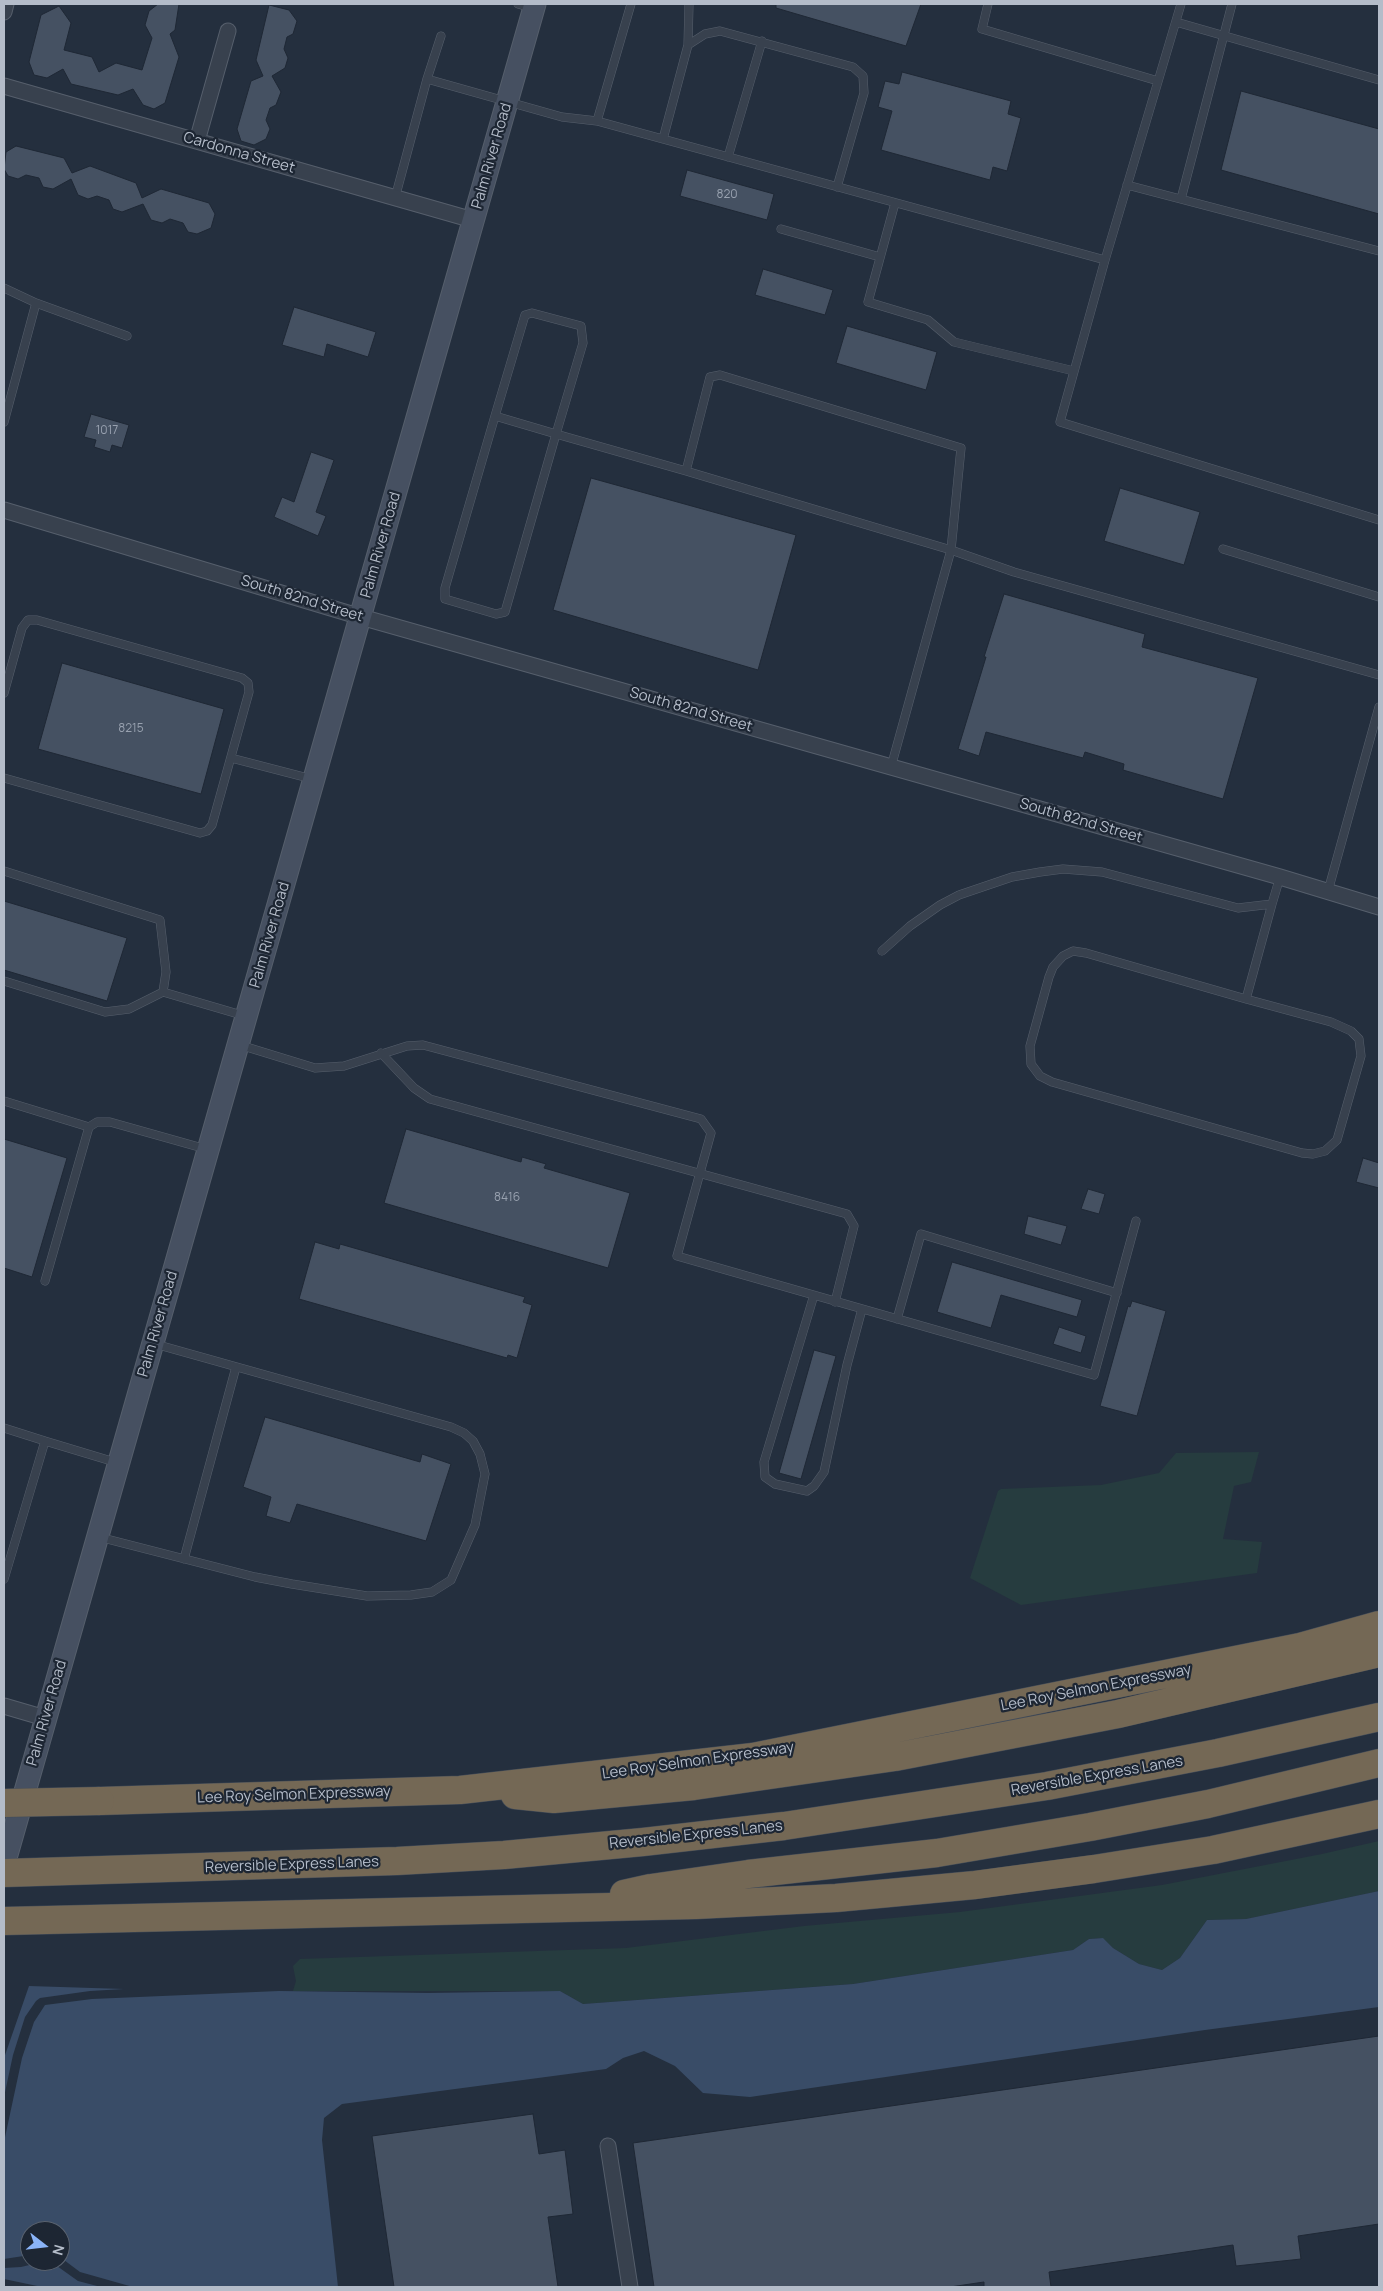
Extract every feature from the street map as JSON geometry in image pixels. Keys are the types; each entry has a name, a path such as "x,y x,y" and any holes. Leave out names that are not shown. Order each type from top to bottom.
{"highway":[{"name":"Lee Roy Selmon Expressway","path":"4,1803 460,1790 753,1757 1300,1647 1379,1624"},
{"path":"460,1790 554,1799 694,1786 895,1757 1118,1714 1379,1653"},
{"name":"Reversible Express Lanes","path":"4,1873 359,1863 504,1855 756,1829 1047,1786 1218,1753 1379,1717"},
{"path":"593,1907 621,1895 650,1888 748,1874 937,1853 1090,1827 1208,1804 1379,1763"},
{"path":"4,1921 593,1907 836,1898 975,1885 1213,1850 1379,1814"}],"street":[{"path":"4,12 6,4"},
{"name":"Palm River Road","path":"4,1865 507,102 529,5"},
{"path":"197,141 228,31"},
{"name":"Cardonna Street","path":"4,86 473,220"},
{"name":"South 82nd Street","path":"4,510 361,617 1280,877 1379,907"},
{"path":"4,1706 45,1718"},
{"path":"608,2146 630,2287"}],"lane":[{"path":"597,121 631,4"},
{"path":"663,139 688,45 689,4"},
{"path":"988,4 982,29 1158,81"},
{"path":"1181,4 1105,260 1060,422 1379,520"},
{"path":"1182,199 1232,4"},
{"path":"1176,22 1379,80"},
{"path":"688,45 705,34 720,31 853,66 863,76 864,93 837,187"},
{"path":"395,198 427,79 441,36"},
{"path":"728,157 762,41"},
{"path":"427,79 562,117 597,121 1105,260"},
{"path":"1127,185 1379,251"},
{"path":"895,202 868,302 928,320 954,342 1074,371"},
{"path":"781,229 880,257"},
{"path":"4,288 127,336"},
{"path":"4,422 36,302"},
{"path":"532,313 581,326 584,343 556,434 505,612 496,614 445,599 445,588 524,315 532,313"},
{"path":"686,471 710,377 720,375 961,448 951,550 891,767"},
{"path":"495,416 951,550 1014,572 1379,675"},
{"path":"1223,549 1379,597"},
{"path":"4,693 22,628 28,620 37,620 242,678 248,683 249,692 212,825 207,831 200,833 4,778"},
{"path":"1328,891 1379,707"},
{"path":"231,758 314,779"},
{"path":"882,951 910,926 940,905 959,895 1012,877 1055,870 1081,869 1118,875 1238,908 1272,904"},
{"path":"4,872 160,920 166,972 163,992"},
{"path":"1246,999 1280,877"},
{"path":"1068,953 1086,953 1246,999 1331,1022 1351,1031 1359,1039 1361,1056 1337,1140 1325,1151 1313,1154 1302,1153 1052,1082 1040,1076 1031,1064 1030,1046 1049,976 1058,959 1068,953"},
{"path":"4,980 105,1012 130,1009 163,992 246,1016"},
{"path":"238,1044 315,1068 344,1066 407,1046 423,1045 701,1119 711,1133 677,1256 1094,1375 1136,1221"},
{"path":"381,1053 414,1088 430,1099 847,1214 854,1226 835,1302"},
{"path":"4,1101 89,1127"},
{"path":"45,1280 89,1127 97,1122 110,1122 208,1149"},
{"path":"897,1319 921,1234 1117,1293"},
{"path":"814,1295 764,1462 765,1477 775,1484 807,1491 814,1486 824,1472 846,1365 862,1309"},
{"path":"97,1536 255,1577 333,1592 367,1596 432,1592 451,1580 475,1525 485,1474 480,1454 473,1441 464,1433 451,1427 153,1343"},
{"path":"184,1559 236,1367"},
{"path":"4,1428 118,1463"},
{"path":"4,1579 45,1441"}],"green space":[{"path":"1259,1452 1251,1482 1234,1486 1223,1539 1262,1542 1257,1573 1021,1605 970,1578 998,1491 1001,1489 1101,1485 1159,1473 1176,1453"},
{"path":"1379,1841 1379,1891 1246,1919 1207,1920 1180,1958 1162,1970 1139,1964 1113,1948 1102,1938 1089,1939 1073,1950 853,1984 583,2004 560,1991 293,1991 296,1981 293,1966 300,1959 626,1948 804,1926 960,1912 1162,1885"}],"water":[{"path":"1379,1891 1379,2007 1205,2030 750,2097 703,2093 675,2066 644,2051 623,2058 606,2069 342,2104 324,2118 322,2140 338,2287 133,2287 80,2272 70,2264 70,2221 20,2221 20,2257 4,2259 4,2142 22,2058 34,2022 45,2005 92,1999 279,1991 428,1993 560,1991 583,2004 853,1984 1073,1950 1089,1939 1103,1938 1113,1948 1139,1964 1162,1970 1180,1958 1207,1920 1246,1919"},
{"path":"29,1986 124,1989 90,1991 40,1998 36,2001 25,2017 13,2055 4,2097 4,2058"},
{"path":"20,2267 20,2271 64,2271 78,2281 101,2287 42,2287 4,2279 4,2268"}],"building":[{"path":"158,4 179,4 175,30 170,34 179,57 165,103 154,109 143,105 133,89 118,95 71,84 63,69 47,78 34,75 29,62 41,15 59,6 71,23 64,50 92,57 99,72 116,63 142,70 152,38 145,25 149,11"},
{"path":"776,4 921,4 906,46 776,8"},
{"path":"269,5 289,10 297,21 293,34 287,37 284,49 288,58 285,68 272,76 281,92 276,105 270,108 266,120 270,129 266,139 254,145 241,141 237,129 251,81 263,76 256,60"},
{"path":"902,72 1011,101 1008,114 1021,118 1007,171 993,167 990,180 881,150 892,111 878,107 885,81 899,84"},
{"path":"1241,91 1379,129 1379,214 1221,170"},
{"path":"16,146 64,158 72,173 90,166 136,183 142,198 161,189 209,203 215,214 211,228 197,234 188,232 183,223 170,219 162,223 151,220 143,204 122,212 113,209 109,200 97,196 88,199 78,195 71,179 53,189 43,187 39,178 26,175 18,179 8,176 4,169 6,152"},
{"path":"687,170 774,194 767,220 680,196"},
{"path":"763,269 833,290 825,315 755,295"},
{"path":"294,307 376,332 368,357 327,344 324,357 282,345"},
{"path":"847,326 937,352 926,390 836,363"},
{"path":"91,414 129,425 122,448 112,445 110,452 94,447 96,440 84,437"},
{"path":"311,452 334,460 316,512 326,516 318,536 274,517 282,497 294,502"},
{"path":"591,478 796,535 758,670 553,610"},
{"path":"1120,488 1200,512 1184,565 1104,541"},
{"path":"1004,594 1145,634 1142,647 1258,678 1223,799 1123,770 1124,764 1085,752 1083,758 986,732 979,756 958,749"},
{"path":"62,663 224,709 201,794 38,749"},
{"path":"4,901 127,938 107,1001 4,970"},
{"path":"406,1129 521,1162 522,1157 546,1164 544,1168 630,1193 608,1268 384,1203"},
{"path":"4,1139 67,1158 32,1277 4,1268"},
{"path":"1363,1158 1379,1163 1379,1188 1356,1182"},
{"path":"1088,1189 1105,1194 1099,1214 1081,1209"},
{"path":"1028,1216 1067,1226 1061,1245 1024,1234"},
{"path":"315,1242 339,1249 340,1244 525,1297 523,1302 532,1305 517,1358 508,1355 507,1358 299,1299"},
{"path":"952,1262 1082,1300 1077,1317 1001,1295 991,1328 937,1312"},
{"path":"1132,1301 1166,1311 1137,1416 1100,1406 1128,1306 1130,1307"},
{"path":"1059,1327 1086,1336 1081,1353 1053,1344"},
{"path":"814,1350 836,1356 801,1479 779,1473"},
{"path":"265,1417 420,1462 422,1454 451,1464 426,1541 297,1504 290,1523 266,1516 271,1497 243,1487"},
{"path":"1379,2036 1379,2224 1298,2236 1301,2259 1236,2266 1233,2245 1049,2272 1051,2287 984,2287 984,2282 950,2287 654,2287 633,2143"},
{"path":"533,2114 539,2154 565,2150 573,2214 548,2217 558,2287 394,2287 372,2136"}]}
